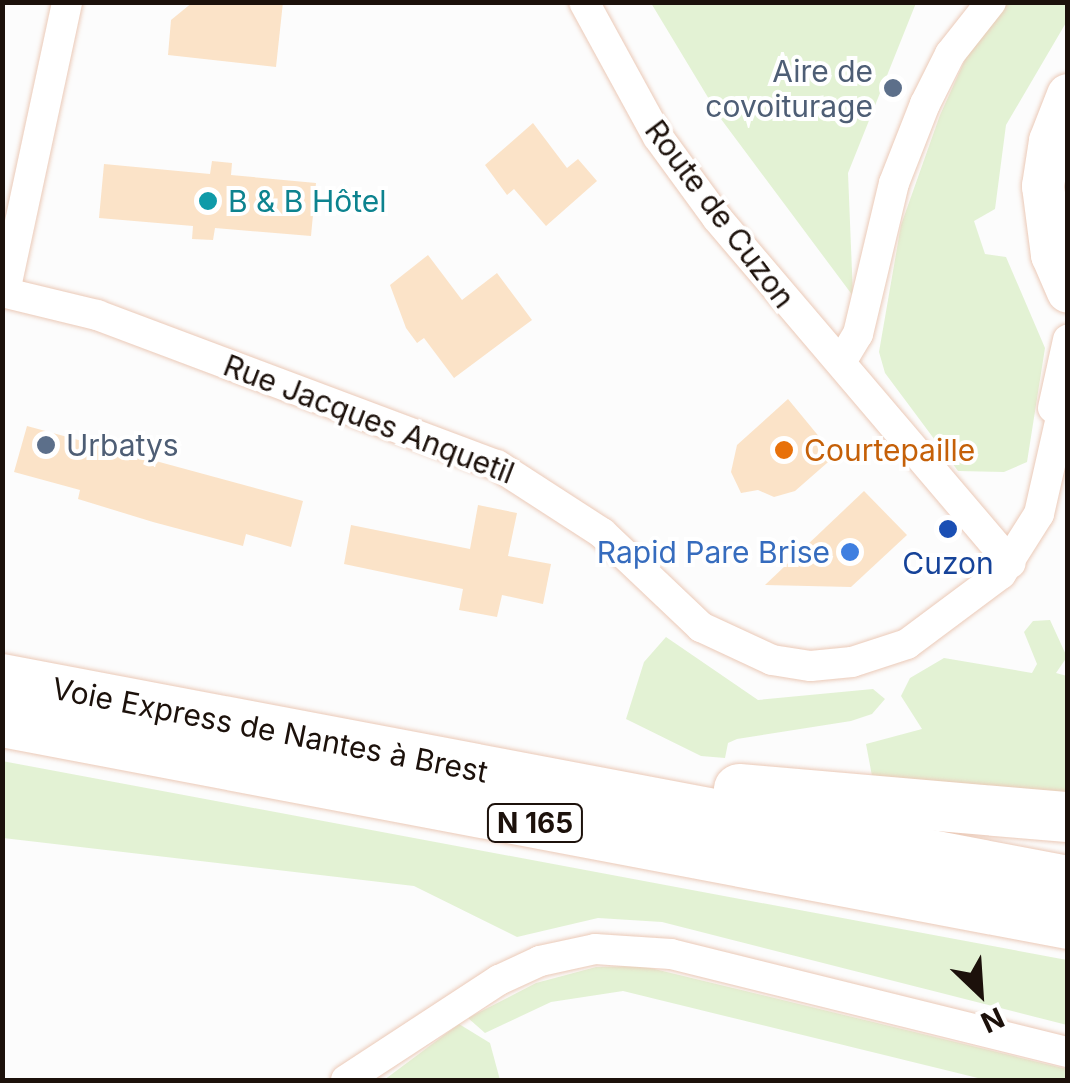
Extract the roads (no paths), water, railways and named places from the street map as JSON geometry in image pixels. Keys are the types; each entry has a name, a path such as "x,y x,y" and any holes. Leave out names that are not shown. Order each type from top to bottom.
{"highway":[{"name":"Voie Express de Nantes à Brest","path":"2,679 1068,882"},
{"name":"Voie Express de Nantes à Brest","path":"2,722 1068,924"},
{"path":"354,746 906,806 1068,817"}],"main road":[{"path":"1068,95 1050,141 1043,186 1052,255 1068,292"}],"street":[{"path":"4,292 66,2"},
{"name":"Route de Cuzon","path":"584,2 679,168 773,289 1011,563"},
{"path":"840,362 858,334 888,202 926,104 950,54 991,2"},
{"name":"Rue Jacques Anquetil","path":"4,292 97,315 497,464 602,532 702,627 772,660 852,662 907,644 972,600 1011,563"},
{"path":"1011,563 1038,514 1053,451 1065,361"},
{"path":"346,1080 499,980 540,961 596,949 671,954 1068,1052"}],"place":[{"name":"Aire de covoiturage","path":"893,88"},
{"name":"B & B Hôtel","path":"208,201"},
{"name":"Urbatys","path":"46,445"},
{"name":"Courtepaille","path":"784,450"},
{"name":"Cuzon","path":"948,529"},
{"name":"Rapid Pare Brise","path":"850,552"}]}
